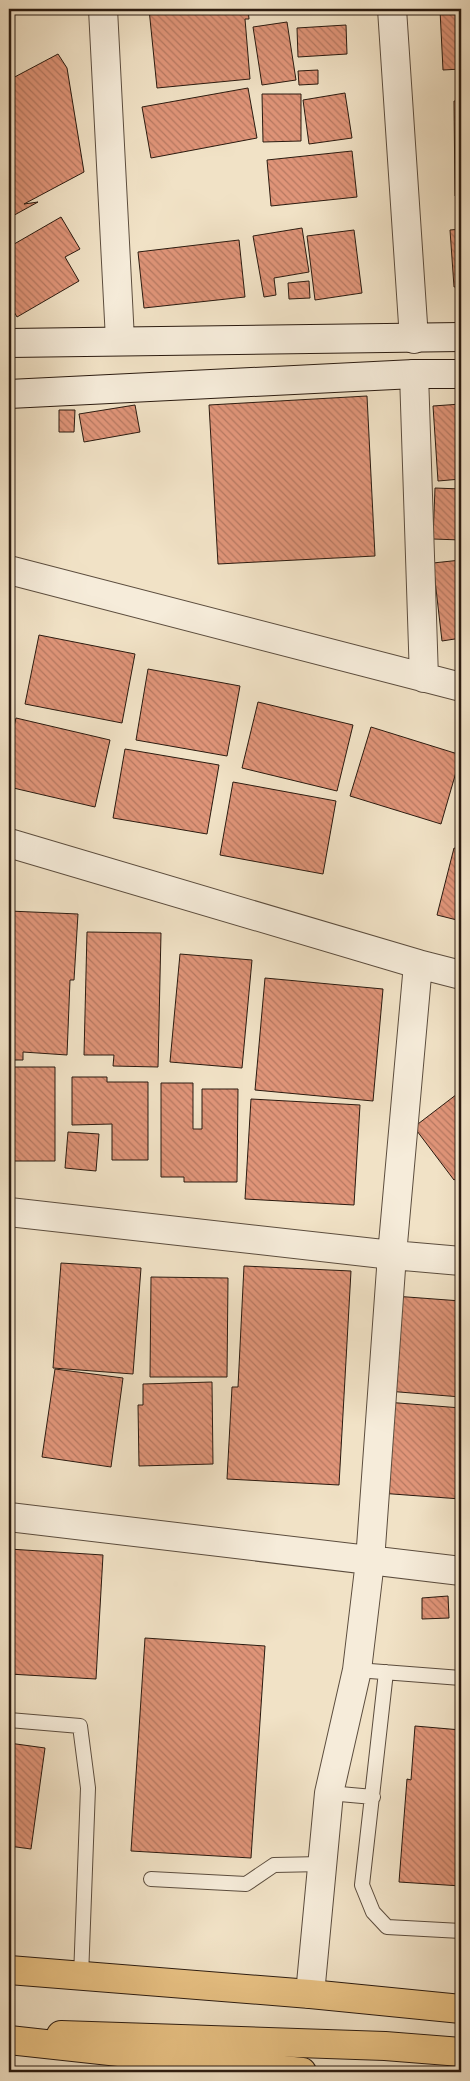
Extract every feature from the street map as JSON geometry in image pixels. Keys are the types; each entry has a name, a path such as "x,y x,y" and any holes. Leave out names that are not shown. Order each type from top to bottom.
{"main road":[{"path":"9,1970 310,1994 461,2009"},
{"path":"9,2033 385,2046 461,2052"},
{"path":"9,2040 302,2072"}],"street":[{"path":"103,9 120,340"},
{"path":"392,9 414,339"},
{"path":"9,343 120,340 414,339 461,337"},
{"path":"414,374 424,678"},
{"path":"9,394 414,374 461,374"},
{"path":"9,570 461,687"},
{"path":"9,843 461,975"},
{"path":"310,1994 329,1793 357,1670 370,1561 392,1255 418,964"},
{"path":"9,1212 461,1261"},
{"path":"9,1517 461,1571"}],"lane":[{"path":"357,1670 461,1678"},
{"path":"386,1672 362,1885 373,1912 386,1928 461,1931"},
{"path":"9,1720 80,1726 88,1788 81,1977"},
{"path":"329,1793 373,1797"},
{"path":"151,1879 246,1884 274,1865 322,1864"}],"building":[{"path":"149,9 248,9 249,19 245,19 250,79 157,88"},
{"path":"461,9 461,69 443,70 440,10"},
{"path":"287,22 296,80 262,85 253,27"},
{"path":"346,25 347,54 298,57 297,28"},
{"path":"58,54 67,68 84,172 24,204 38,202 9,218 9,80"},
{"path":"318,70 318,84 299,85 298,71"},
{"path":"248,88 257,138 151,158 142,107"},
{"path":"345,93 352,138 309,144 303,100"},
{"path":"262,94 301,94 301,141 263,142"},
{"path":"454,101 461,101 461,196 455,196"},
{"path":"352,151 357,197 271,206 267,160"},
{"path":"61,217 80,249 65,257 79,281 17,317 9,303 9,247"},
{"path":"302,228 309,272 274,278 276,295 264,297 253,236"},
{"path":"461,229 461,286 454,287 450,230"},
{"path":"354,230 362,293 315,300 307,236"},
{"path":"239,240 245,297 144,308 138,252"},
{"path":"309,281 310,298 289,299 288,283"},
{"path":"367,396 375,556 218,564 209,405"},
{"path":"461,404 461,479 438,481 433,406"},
{"path":"135,405 140,432 84,442 79,414"},
{"path":"59,410 75,410 74,432 59,432"},
{"path":"435,488 461,489 461,540 433,539"},
{"path":"461,560 461,638 442,641 433,563"},
{"path":"39,635 135,654 122,723 25,704"},
{"path":"148,669 240,686 227,756 136,740"},
{"path":"258,702 353,725 337,791 242,768"},
{"path":"16,718 110,740 95,807 9,787 9,747"},
{"path":"371,727 461,755 441,824 350,796"},
{"path":"125,749 219,765 207,834 113,818"},
{"path":"233,782 336,801 323,874 220,855"},
{"path":"454,848 461,850 461,921 437,915"},
{"path":"9,911 78,914 74,980 70,980 67,1055 23,1052 23,1060 9,1060"},
{"path":"87,932 161,933 158,1067 113,1066 114,1055 84,1055"},
{"path":"180,954 252,960 242,1068 170,1062"},
{"path":"265,978 383,989 373,1101 255,1090"},
{"path":"9,1067 55,1067 55,1161 9,1161"},
{"path":"72,1077 107,1077 107,1082 148,1082 148,1160 112,1160 112,1124 72,1125"},
{"path":"161,1083 193,1083 193,1129 202,1129 202,1089 238,1089 237,1182 184,1182 184,1177 161,1177"},
{"path":"461,1091 461,1175 454,1180 414,1127"},
{"path":"251,1099 360,1105 354,1205 245,1199"},
{"path":"68,1132 99,1134 96,1171 65,1168"},
{"path":"61,1263 141,1268 133,1374 53,1368"},
{"path":"244,1266 351,1271 339,1485 227,1479 232,1387 238,1387"},
{"path":"151,1277 228,1278 227,1377 150,1377"},
{"path":"394,1296 461,1301 461,1397 387,1391"},
{"path":"55,1369 123,1378 111,1467 42,1457"},
{"path":"212,1382 213,1464 139,1466 138,1405 143,1405 143,1384"},
{"path":"386,1402 461,1408 461,1499 379,1493"},
{"path":"9,1549 103,1555 96,1679 9,1674"},
{"path":"448,1596 449,1618 422,1619 422,1598"},
{"path":"145,1638 265,1646 251,1858 131,1851"},
{"path":"415,1726 461,1730 461,1886 399,1882 407,1779 411,1780"},
{"path":"9,1743 45,1748 31,1849 9,1846"}]}
